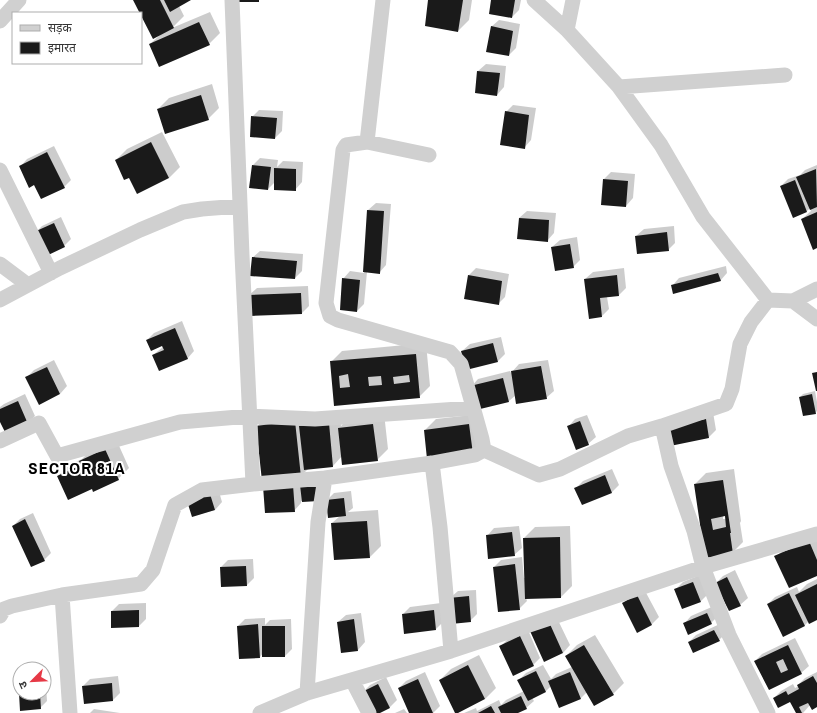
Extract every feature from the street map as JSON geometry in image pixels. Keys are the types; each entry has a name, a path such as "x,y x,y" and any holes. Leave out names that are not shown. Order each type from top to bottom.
{"street":[{"path":"0,21 19,0"},
{"path":"232,0 253,484"},
{"path":"367,142 383,0"},
{"path":"534,0 567,30 620,87 661,145 703,217 768,300 793,301 817,289"},
{"path":"567,30 573,0"},
{"path":"620,87 785,74"},
{"path":"429,155 367,142 346,145 343,150 326,303 330,316 338,320 450,352 461,364 484,450"},
{"path":"0,170 51,273"},
{"path":"0,300 51,273 140,230 183,212 240,206"},
{"path":"0,264 28,285"},
{"path":"484,450 539,475 560,469 628,436 726,404 732,389 740,344 752,322 768,300"},
{"path":"793,301 817,319"},
{"path":"0,441 39,422 57,456 180,422 250,416 315,419 474,408"},
{"path":"662,426 671,466 694,531 703,566 729,635 768,713"},
{"path":"0,616 4,609 12,606 62,595 141,584 153,570 174,505 202,490 325,478 432,463 475,455 484,450"},
{"path":"432,463 440,527 451,651"},
{"path":"307,693 318,522 325,478"},
{"path":"260,713 307,693 451,651 703,566 817,534"},
{"path":"62,595 70,713"},
{"path":"352,680 369,713"}],"building":[{"path":"133,0 160,0 174,28 153,39 142,18 142,12 139,12"},
{"path":"164,0 191,0 170,12"},
{"path":"236,0 259,0 259,2 236,2"},
{"path":"428,0 463,0 458,32 425,26"},
{"path":"491,0 515,0 512,18 489,14"},
{"path":"199,22 210,45 159,67 149,44"},
{"path":"491,26 513,31 509,56 486,52"},
{"path":"477,71 500,73 497,96 475,93"},
{"path":"201,95 209,120 165,134 157,109"},
{"path":"505,111 529,115 525,149 500,145"},
{"path":"251,116 277,118 275,139 250,137"},
{"path":"151,142 169,178 137,194 129,178 124,180 115,160"},
{"path":"47,152 65,188 41,199 34,185 29,188 19,166"},
{"path":"252,165 271,167 268,190 249,188"},
{"path":"274,168 296,169 296,191 274,190"},
{"path":"816,169 817,207 810,210 796,177"},
{"path":"603,179 628,181 626,207 601,205"},
{"path":"795,180 807,212 793,218 780,186"},
{"path":"367,210 384,211 380,274 363,272"},
{"path":"817,212 817,248 813,250 801,219"},
{"path":"519,218 549,220 548,242 517,239"},
{"path":"54,223 65,247 44,257 34,232"},
{"path":"667,232 669,251 637,254 635,236"},
{"path":"570,244 574,268 555,271 551,247"},
{"path":"252,257 297,261 295,279 250,276"},
{"path":"718,273 721,281 673,294 671,285"},
{"path":"468,275 502,281 499,305 464,299"},
{"path":"617,275 619,296 600,298 602,317 589,319 584,279"},
{"path":"342,278 360,280 357,312 340,310"},
{"path":"301,293 302,314 250,316 248,295"},
{"path":"175,328 188,359 159,371 152,355 164,350 162,346 151,351 146,340"},
{"path":"493,343 498,362 466,370 461,351"},
{"path":"416,354 420,398 334,406 330,361","holes":["348,374 350,387 340,388 339,376","409,375 410,382 394,384 393,377","381,376 382,385 369,386 368,377"]},
{"path":"541,366 547,399 516,404 511,371"},
{"path":"47,367 60,394 39,405 25,377"},
{"path":"817,372 817,391 816,391 812,373"},
{"path":"503,378 509,402 476,410 470,386"},
{"path":"812,394 816,414 803,416 799,397"},
{"path":"18,401 28,424 6,434 0,422 0,409"},
{"path":"706,419 709,438 670,446 666,427"},
{"path":"295,421 301,477 262,481 256,426"},
{"path":"580,421 589,445 576,450 567,426"},
{"path":"329,423 333,467 304,470 299,426"},
{"path":"373,424 378,461 342,465 338,428"},
{"path":"469,424 473,454 427,459 424,430"},
{"path":"105,449 119,480 93,492 92,489 68,500 57,476 81,465 79,461"},
{"path":"605,475 612,493 582,505 574,488"},
{"path":"723,480 733,554 705,558 694,484","holes":["725,516 726,527 713,530 711,519"]},
{"path":"318,484 319,501 302,502 300,485"},
{"path":"293,485 295,512 265,513 263,486"},
{"path":"210,494 215,510 192,517 187,501"},
{"path":"344,498 346,516 328,518 326,500"},
{"path":"25,519 45,561 31,567 12,526"},
{"path":"367,521 370,558 334,560 331,523"},
{"path":"512,532 515,556 488,559 486,535"},
{"path":"560,537 561,598 525,599 523,538"},
{"path":"809,541 817,560 817,576 789,588 774,556"},
{"path":"515,564 520,610 498,612 493,567"},
{"path":"246,566 247,586 221,587 220,567"},
{"path":"727,577 741,606 729,611 715,583"},
{"path":"693,582 701,602 682,609 674,589"},
{"path":"817,584 817,620 809,624 795,595"},
{"path":"789,593 805,626 783,637 767,604"},
{"path":"637,595 652,625 637,633 622,603"},
{"path":"469,596 471,622 451,624 449,598"},
{"path":"139,610 139,627 111,628 111,611"},
{"path":"434,610 436,630 404,634 402,614"},
{"path":"707,613 712,624 688,635 683,623"},
{"path":"354,619 358,651 341,653 337,622"},
{"path":"549,622 563,653 544,662 530,631"},
{"path":"258,624 260,658 239,659 237,626"},
{"path":"262,626 285,626 285,657 262,657"},
{"path":"714,630 720,641 693,653 688,642"},
{"path":"520,636 534,666 513,676 499,646"},
{"path":"584,645 614,695 594,706 565,656"},
{"path":"788,645 802,674 769,690 754,661","holes":["783,659 788,670 781,673 776,662"]},
{"path":"468,665 485,699 458,713 455,713 439,680"},
{"path":"536,671 546,692 528,701 517,680"},
{"path":"570,672 581,699 559,708 548,681"},
{"path":"813,676 817,683 817,707 812,710 808,703 799,707 802,713 796,713 790,702 778,708 773,698 786,691 788,695 799,689 797,685"},
{"path":"418,679 433,713 409,713 398,688"},
{"path":"112,683 113,701 84,704 82,686"},
{"path":"378,684 390,708 380,713 372,713 362,692"},
{"path":"521,696 527,709 518,713 501,713 498,707"},
{"path":"19,701 40,701 41,709 20,711"},
{"path":"491,706 495,713 478,713"}],"district":[{"name":"SECTOR 81A","path":"77,467"}]}
